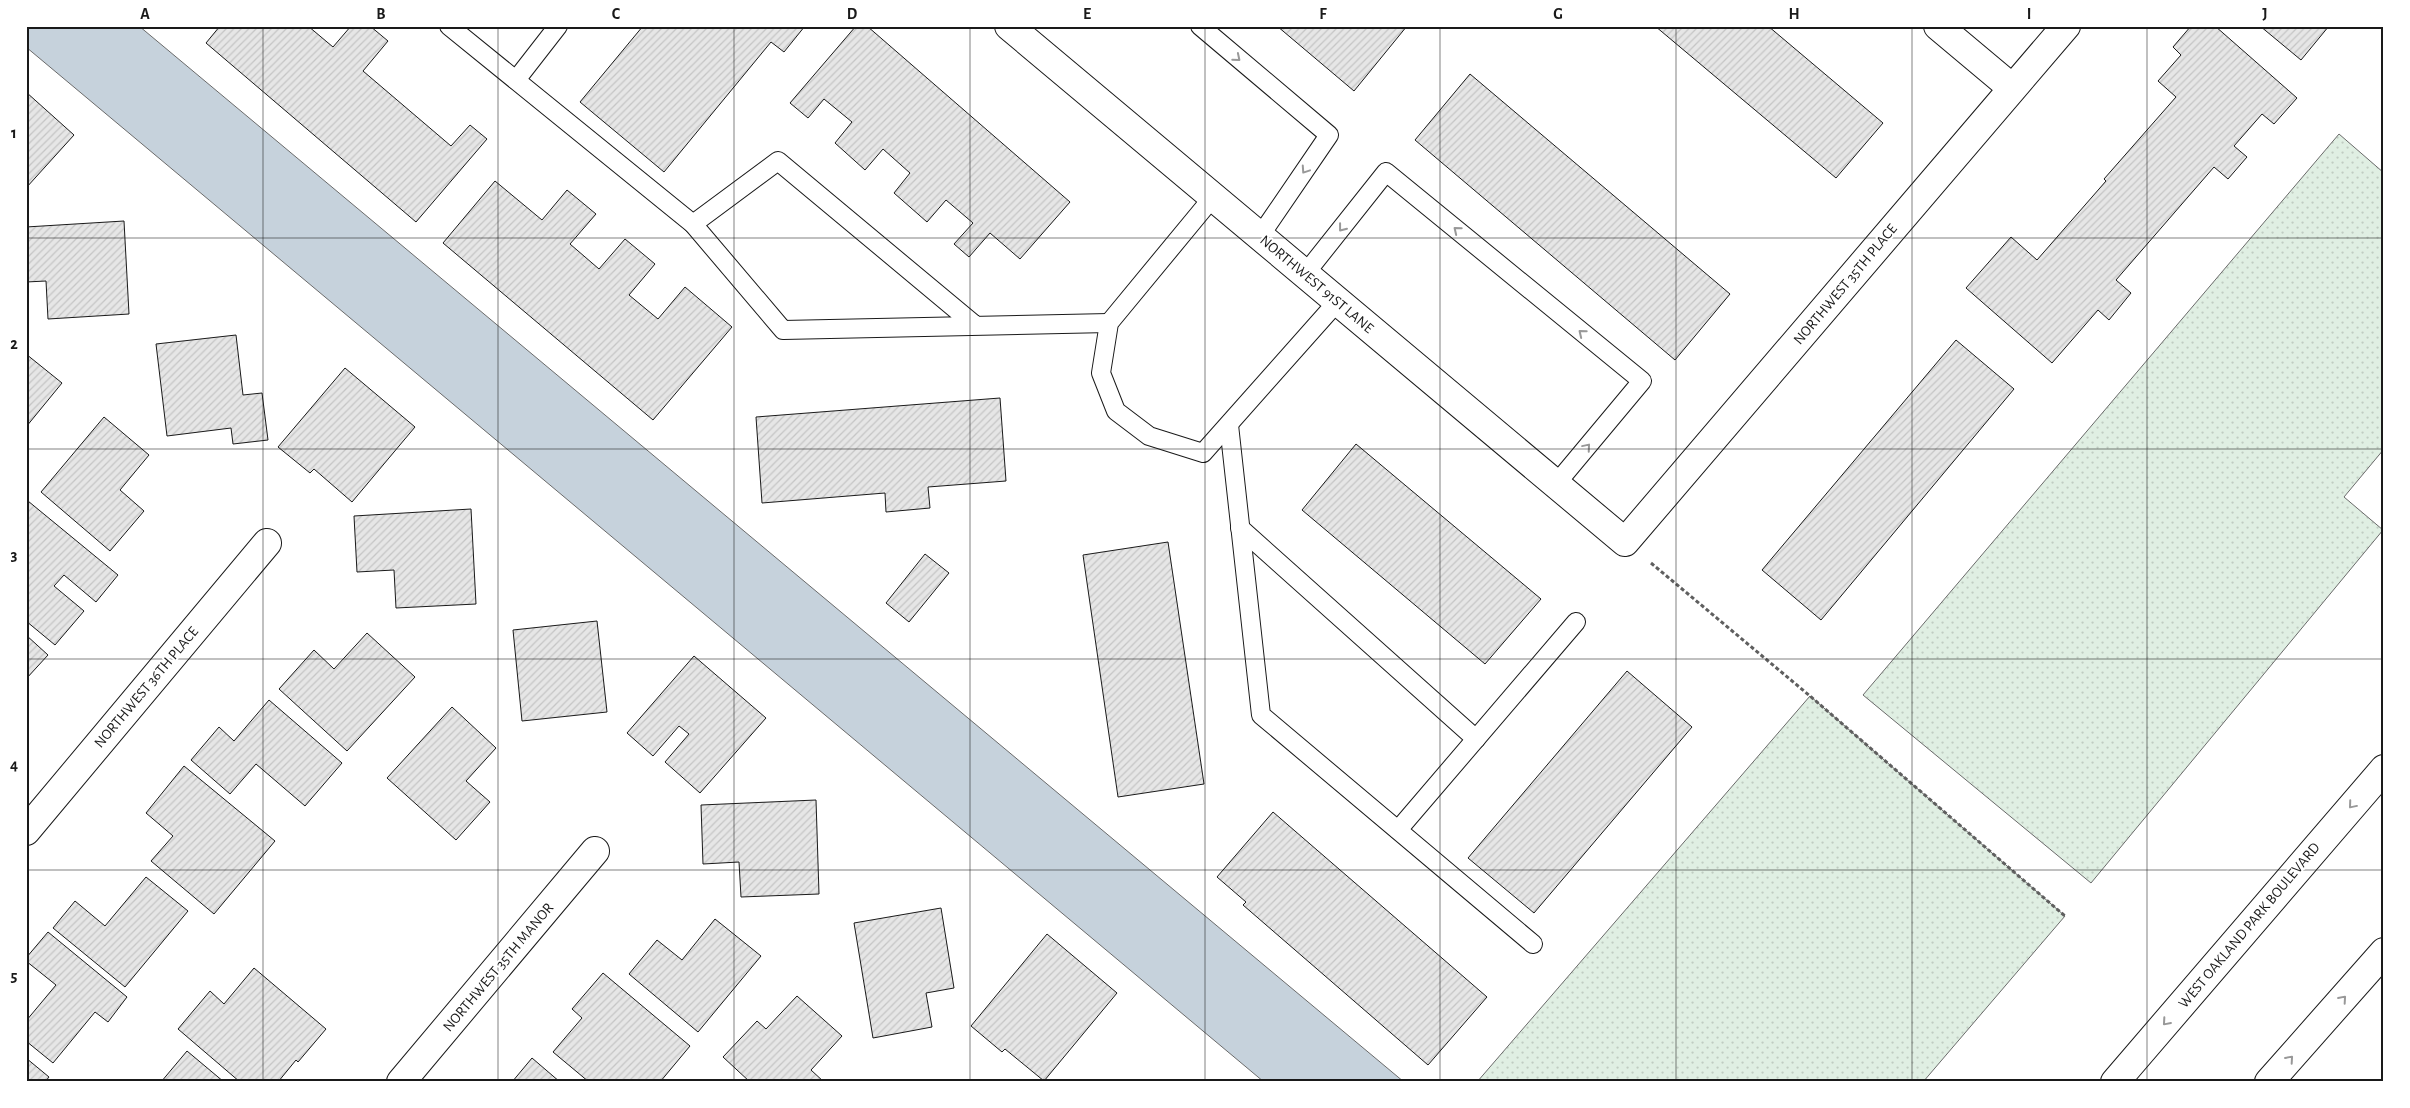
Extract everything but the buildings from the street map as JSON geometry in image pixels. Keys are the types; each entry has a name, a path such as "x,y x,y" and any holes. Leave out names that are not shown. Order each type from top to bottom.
{"street":[{"name":"NORTHWEST 91ST LANE","path":"1009,26 1626,542"},
{"path":"1938,26 2012,88"},
{"name":"NORTHWEST 35TH PLACE","path":"1626,542 2066,26"},
{"name":"NORTHWEST 36TH PLACE","path":"26,831 267,543"},
{"name":"WEST OAKLAND PARK BOULEVARD","path":"2115,1082 2384,768"},
{"name":"NORTHWEST 35TH MANOR","path":"402,1082 595,852"},
{"path":"2269,1082 2384,952"}],"lane":[{"path":"449,26 693,224 783,330 1110,323"},
{"path":"516,80 558,26"},
{"path":"1200,26 1329,135 1260,236"},
{"path":"693,224 778,161 976,326"},
{"path":"1305,274 1386,172 1642,382 1556,484"},
{"path":"1213,197 1110,323 1101,372 1116,412 1149,436 1203,453 1338,301"},
{"path":"1229,425 1261,715 1533,944"},
{"path":"1240,528 1476,739"},
{"path":"1398,830 1576,622"}],"path":[{"path":"1626,542 1810,696 2065,916"}],"green space":[{"path":"2339,134 2384,173 2384,449 2344,497 2383,530 2091,883 1863,695"},
{"path":"1810,696 2065,916 1923,1082 1477,1082"}],"shaded area":[{"path":"26,26 139,26 1404,1082 1264,1082 26,47"}]}
